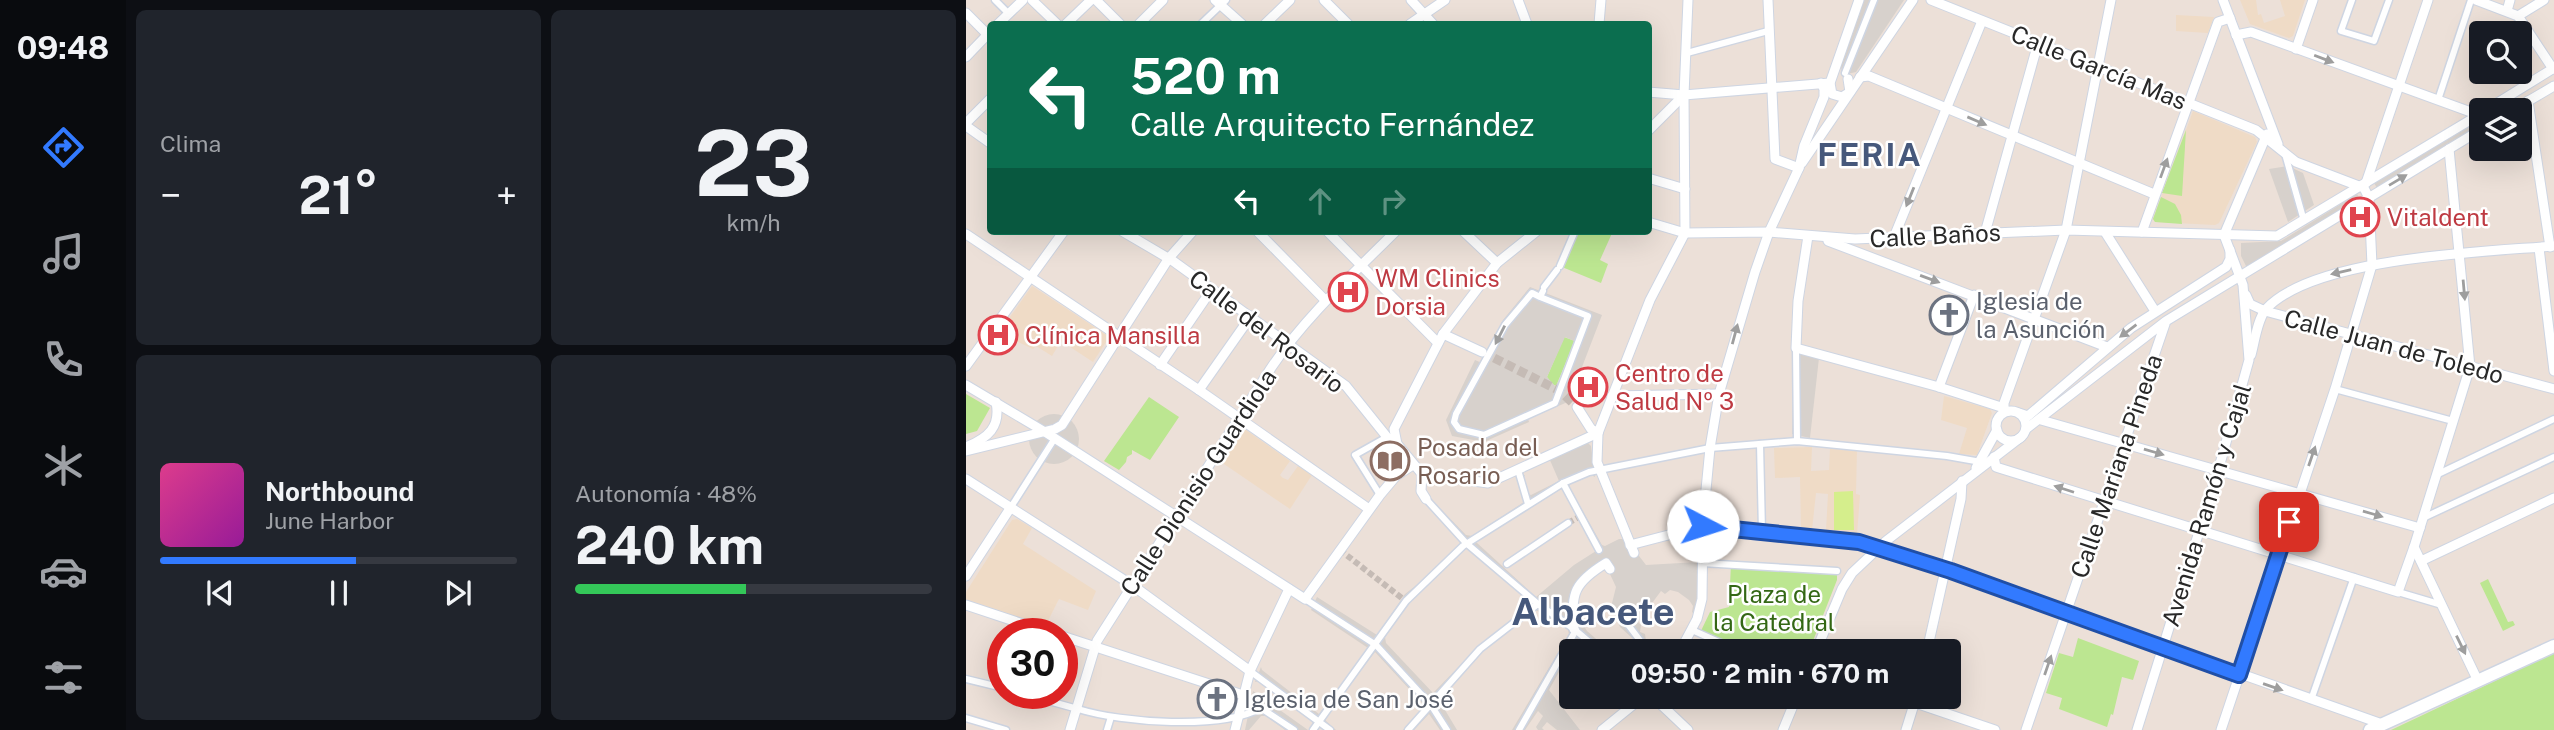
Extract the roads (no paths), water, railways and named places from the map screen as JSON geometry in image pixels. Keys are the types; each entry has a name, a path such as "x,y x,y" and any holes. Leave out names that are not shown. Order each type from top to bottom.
{"main road":[{"path":"2376,727 2554,646"}],"street":[{"path":"995,0 1009,14"},
{"path":"1002,21 1023,0"},
{"path":"1032,0 1053,21"},
{"path":"1070,21 1094,0 1117,21"},
{"path":"1142,21 1163,0"},
{"path":"1268,21 1290,0"},
{"path":"1324,0 1345,21"},
{"path":"1411,0 1430,21"},
{"path":"1414,21 1445,0"},
{"path":"1518,0 1526,21"},
{"path":"1599,21 1601,0"},
{"path":"1688,0 1684,95 1685,233 1650,300 1598,433 1596,458 1599,470 1632,549 1648,539 1699,527 1859,542 2163,647 2311,700 2376,727"},
{"path":"1768,0 1775,159 1799,168"},
{"path":"1799,168 1804,146 1825,94 1825,83 1859,0"},
{"path":"1850,92 1847,76 1874,0"},
{"path":"1687,639 1700,610 1702,564 1699,527 1719,394 1745,301 1769,232 1799,168 1913,0"},
{"name":"Calle García Mas","path":"1931,0 2267,136 2296,162 2364,186"},
{"path":"1930,639 1964,480 1981,462 1997,430 1998,419 2004,410 2004,403 2066,230 2111,0"},
{"path":"2223,0 2267,119 2282,151 2304,221"},
{"path":"2296,49 2313,0"},
{"path":"2352,0 2341,31 2374,41 2389,0"},
{"path":"2221,730 2335,389 2372,265 2369,198 2364,186 2428,0"},
{"path":"2438,100 2474,0 2518,16 2553,69 2506,98"},
{"path":"2507,10 2510,0"},
{"path":"2518,16 2544,0"},
{"path":"1204,21 1221,2 1239,21"},
{"path":"966,13 987,32"},
{"path":"2142,232 2218,22 2230,18"},
{"path":"1894,237 1982,20"},
{"path":"1687,53 1768,31"},
{"path":"2236,35 2251,32 2469,109"},
{"path":"966,57 987,38"},
{"path":"1985,233 2038,43"},
{"path":"1652,92 1684,95 1825,83 1838,77 1864,74 2154,194"},
{"path":"1825,83 1836,96 1842,97 1850,92"},
{"path":"2532,99 2554,86"},
{"path":"1652,127 1684,95"},
{"path":"987,102 966,124 987,141"},
{"path":"2242,284 2224,235 2263,149 2267,136 2267,119"},
{"path":"2023,415 2155,311 2226,267 2233,246 2242,239 2283,233 2469,121"},
{"path":"2532,130 2548,247 2554,371"},
{"path":"2242,284 2256,267 2469,137"},
{"path":"2398,592 2470,367 2449,149"},
{"path":"1652,179 1685,189"},
{"name":"Calle Baños","path":"1652,223 1685,233 1769,232 1820,238 2066,230 2272,236"},
{"path":"2105,232 2155,311"},
{"path":"966,234 1199,390 1369,509"},
{"path":"966,366 1061,235"},
{"name":"Calle del Rosario","path":"1129,235 1169,258 1346,386 1387,437 1398,445 1422,474"},
{"path":"966,449 1055,429 1068,418 1169,258 1188,235"},
{"path":"1261,235 1325,300"},
{"path":"1331,235 1440,338 1482,352"},
{"name":"Calle Dionisio Guardiola","path":"1070,730 1094,647 1239,418 1289,343 1325,300 1392,235"},
{"path":"1467,235 1497,263"},
{"path":"1398,445 1394,429 1440,338 1497,263 1532,235"},
{"path":"1542,292 1558,268 1573,235"},
{"path":"1797,441 1796,322 1808,236"},
{"path":"1820,238 2034,317 2107,347"},
{"path":"2249,360 2264,311 2303,286 2330,275 2372,265 2548,247"},
{"path":"1821,639 1842,589 1852,573 1877,547 2166,321 2228,284 2242,284"},
{"name":"Calle Juan de Toledo","path":"2242,284 2250,304 2264,311 2554,389"},
{"name":"Avenida Ramón y Cajal","path":"2137,730 2218,471 2249,360 2242,284"},
{"path":"1160,365 1212,289"},
{"path":"1542,292 1588,316 1555,403 1484,435 1459,429 1454,422 1456,414 1505,325 1532,293 1542,292"},
{"path":"1939,387 1974,295"},
{"path":"1199,390 1251,316"},
{"name":"Calle Mariana Pineda","path":"2026,730 2166,321"},
{"path":"1796,348 1939,387 2023,415"},
{"path":"966,385 1045,432 1376,645 1431,705 1447,730"},
{"path":"2335,389 2453,421"},
{"path":"1612,397 1719,394"},
{"path":"966,449 988,436 994,428 998,412 996,402"},
{"path":"1577,407 1591,429 1598,433"},
{"path":"2023,415 2024,433"},
{"path":"2041,419 2218,471 2421,523 2554,457"},
{"path":"2436,475 2554,419"},
{"path":"1997,430 2000,436 2009,441 2024,433"},
{"path":"1586,639 1538,604 1503,567 1466,543 1426,499 1422,491 1422,474 1488,483 1598,433"},
{"path":"1380,495 1355,455 1387,437"},
{"path":"966,576 1055,439"},
{"path":"1313,730 1376,645 1405,600 1466,543 1563,483 1599,470 1710,448 1797,441 1947,456 1981,462"},
{"path":"1760,444 1762,531"},
{"path":"1994,457 1996,467 2442,605"},
{"path":"1305,599 1380,495 1396,477 1413,466"},
{"path":"1518,470 1528,504"},
{"path":"966,479 1132,585 1320,720 1330,730"},
{"path":"1563,483 1599,550"},
{"path":"2421,561 2554,498"},
{"path":"1503,567 1568,523"},
{"path":"2414,547 2477,679"},
{"path":"1519,730 1575,629 1573,600 1577,585 1606,564 1609,569"},
{"path":"1702,564 1836,571"},
{"path":"2311,700 2354,577"},
{"path":"1235,730 1250,671 1289,589"},
{"path":"1408,730 1480,649 1538,604"},
{"path":"966,605 1005,618"},
{"path":"1626,622 1639,639"},
{"path":"1692,630 1713,639"},
{"path":"1078,642 1243,695"},
{"path":"966,679 987,684"},
{"path":"1078,709 1161,727 1237,718 1261,708 1294,730"},
{"path":"1602,730 1628,709"},
{"path":"1666,709 1688,730"},
{"path":"1783,730 1792,709"},
{"path":"1906,730 1913,709"},
{"path":"1941,709 1995,730"},
{"path":"1107,730 1111,717"},
{"path":"966,718 1006,730"}],"tunnel":[{"path":"1482,352 1560,391 1577,407"},
{"path":"1568,523 1579,517"},
{"path":"1340,550 1403,599"}],"place":[{"name":"Vitaldent","path":"2360,217"},
{"name":"WM Clinics Dorsia","path":"1348,292"},
{"name":"Iglesia de la Asunción","path":"1949,315"},
{"name":"Clínica Mansilla","path":"998,335"},
{"name":"Centro de Salud Nº 3","path":"1588,387"},
{"name":"Posada del Rosario","path":"1390,461"},
{"name":"Iglesia de San José","path":"1217,699"}],"district":[{"name":"FERIA","path":"1870,154"},
{"name":"Albacete","path":"1593,611"}],"park label":[{"name":"Plaza de la Catedral","path":"1774,608"}]}
